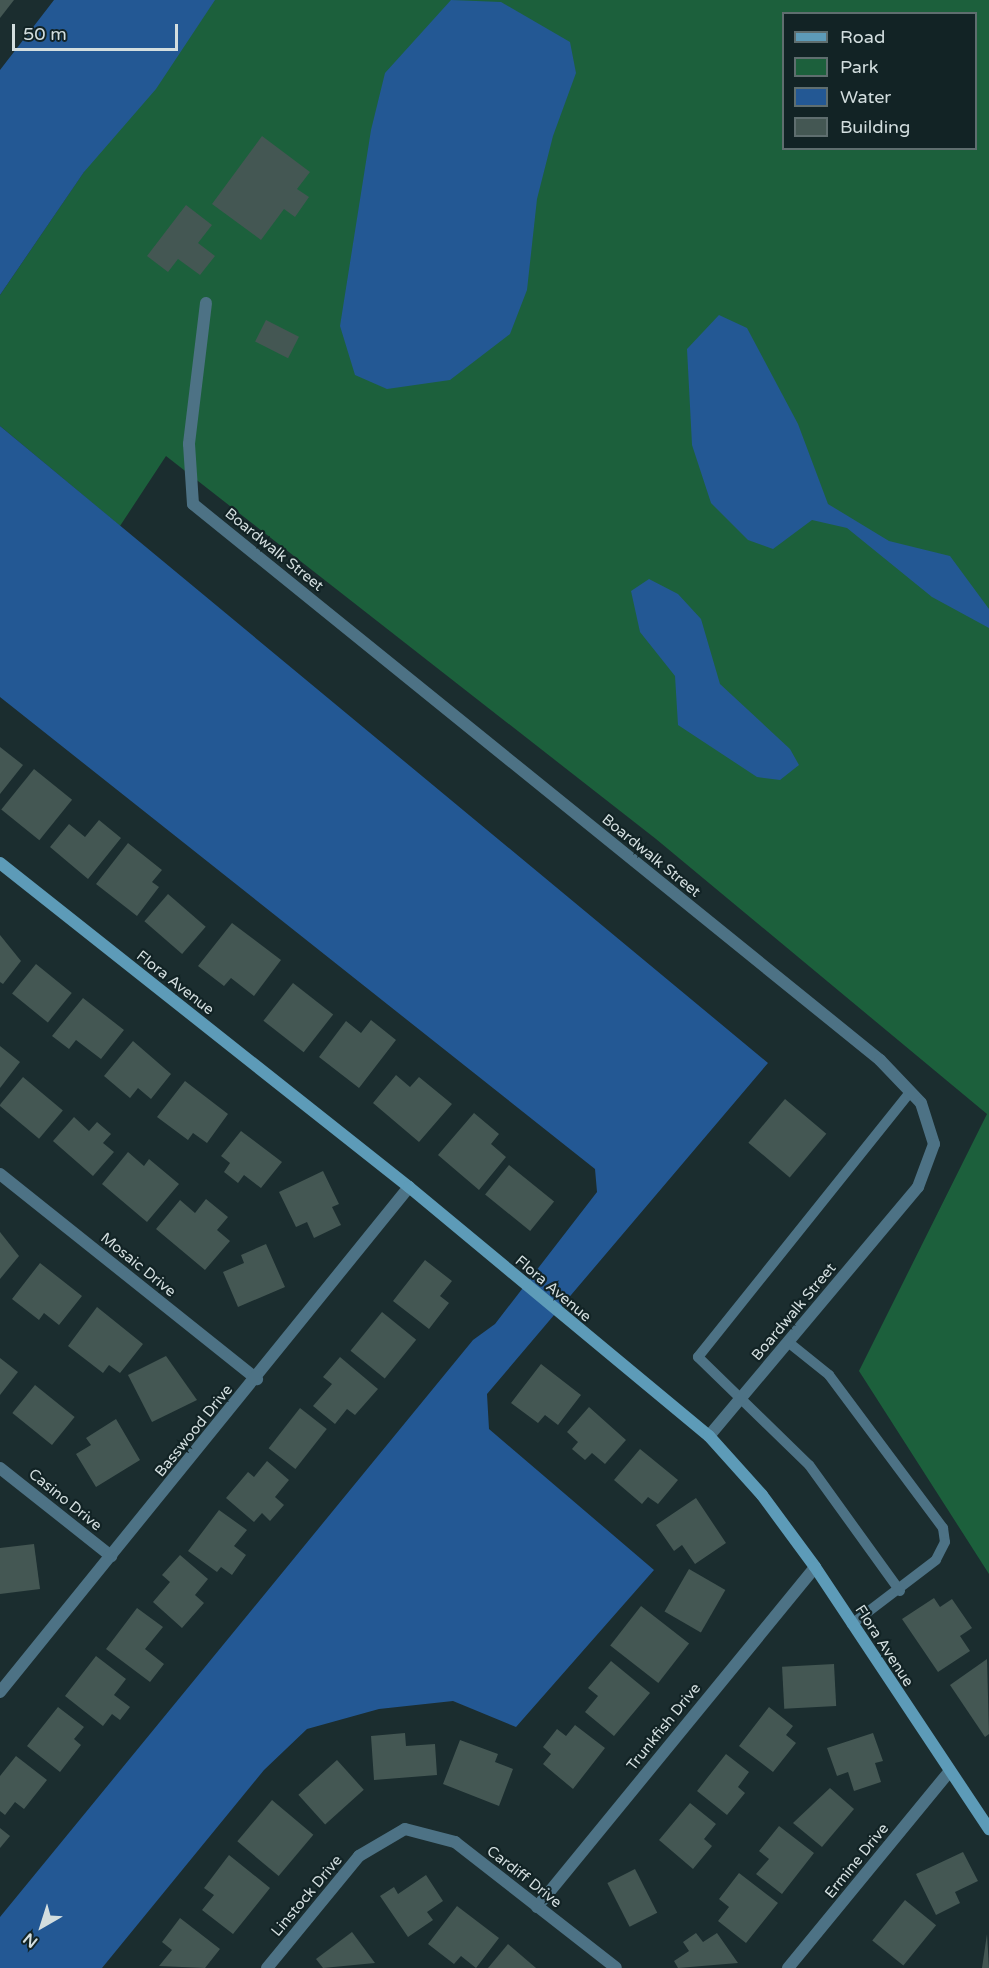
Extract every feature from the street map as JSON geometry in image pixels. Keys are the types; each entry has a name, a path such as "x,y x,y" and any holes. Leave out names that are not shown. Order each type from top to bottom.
{"street":[{"name":"Boardwalk Street","path":"206,303 189,444 193,504 871,1053 921,1103 934,1144 918,1187 709,1436"},
{"name":"Flora Avenue","path":"0,863 409,1187 513,1276 709,1436 762,1495 815,1566 948,1773 989,1829"},
{"name":"Mosaic Drive","path":"0,1174 256,1379"},
{"name":"Basswood Drive","path":"0,1692 256,1379 409,1187"},
{"name":"Casino Drive","path":"0,1468 111,1556"},
{"name":"Trunkfish Drive","path":"537,1907 815,1566"},
{"name":"Ermine Drive","path":"788,1968 948,1773"},
{"name":"Cardiff Drive","path":"405,1829 455,1842 616,1968"},
{"name":"Linstock Drive","path":"267,1968 360,1857 405,1829"}],"lane":[{"path":"900,1591 809,1465 742,1397 698,1357 910,1092"},
{"path":"788,1342 829,1375 943,1528 945,1542 936,1560 900,1591 852,1624"}],"green space":[{"path":"201,0 989,0 989,1574 859,1371 987,1114 656,839 166,456 120,526 0,426 0,295"}],"water":[{"path":"54,0 215,0 156,89 84,172 0,295 0,70"},
{"path":"451,0 501,2 570,42 576,73 553,136 537,199 527,290 510,334 450,380 387,389 355,375 340,326 371,130 385,73"},
{"path":"719,315 747,328 798,424 828,504 889,541 950,556 989,609 989,628 932,597 847,528 812,520 773,549 748,540 711,503 692,445 687,349"},
{"path":"0,426 768,1063 487,1394 489,1429 654,1570 516,1727 453,1701 379,1709 307,1729 264,1770 102,1968 0,1968 0,1917 473,1340 495,1324 597,1192 595,1169 0,697"},
{"path":"649,579 678,594 701,619 720,684 790,749 799,765 780,780 757,777 678,725 675,676 640,632 631,591"}],"building":[{"path":"0,0 14,0 0,18"},
{"path":"262,136 310,172 297,189 309,197 295,217 284,209 261,240 212,204"},
{"path":"186,205 212,225 198,243 215,256 200,275 178,259 168,272 147,256"},
{"path":"266,320 299,337 288,358 255,341"},
{"path":"0,747 23,765 0,794"},
{"path":"34,769 72,800 39,840 1,809"},
{"path":"99,820 121,838 88,879 50,847 69,824 85,837"},
{"path":"128,843 162,870 152,882 159,887 137,916 96,884"},
{"path":"168,894 206,927 182,954 144,921"},
{"path":"232,923 281,960 254,996 231,978 224,986 198,966"},
{"path":"0,935 21,961 3,984 0,982"},
{"path":"36,964 72,993 48,1022 12,994"},
{"path":"293,983 333,1014 304,1052 263,1021"},
{"path":"83,998 124,1030 101,1059 76,1040 69,1049 52,1036"},
{"path":"371,1020 396,1040 359,1088 319,1057 346,1021 361,1033"},
{"path":"133,1041 171,1074 151,1099 138,1088 130,1098 104,1076"},
{"path":"0,1046 20,1062 0,1088"},
{"path":"396,1075 410,1087 419,1077 452,1104 419,1142 373,1103"},
{"path":"23,1077 63,1110 39,1139 0,1106"},
{"path":"185,1081 228,1114 207,1143 193,1133 188,1140 157,1117"},
{"path":"785,1099 826,1134 790,1177 748,1143"},
{"path":"474,1113 499,1134 491,1144 506,1157 479,1190 438,1155"},
{"path":"74,1117 89,1131 97,1122 111,1134 103,1143 114,1152 93,1176 53,1141"},
{"path":"241,1131 282,1162 261,1188 244,1175 238,1183 224,1172 230,1163 221,1156"},
{"path":"128,1152 144,1166 149,1159 179,1184 147,1222 102,1184"},
{"path":"509,1165 554,1202 530,1231 485,1195"},
{"path":"323,1171 339,1204 332,1207 341,1225 314,1238 307,1222 296,1227 279,1192"},
{"path":"206,1199 228,1217 217,1230 230,1241 205,1270 156,1229 180,1200 195,1213"},
{"path":"0,1232 19,1256 0,1279"},
{"path":"266,1244 285,1287 238,1307 223,1272 244,1263 241,1255"},
{"path":"425,1260 452,1281 440,1296 449,1303 429,1329 393,1301"},
{"path":"40,1263 82,1296 59,1325 44,1313 39,1320 12,1299"},
{"path":"97,1307 143,1344 120,1373 109,1365 103,1373 68,1346"},
{"path":"382,1312 416,1340 385,1379 351,1351"},
{"path":"166,1356 197,1400 152,1422 128,1375"},
{"path":"340,1357 378,1389 355,1415 347,1409 335,1424 313,1406 332,1384 323,1377"},
{"path":"0,1358 18,1372 0,1395"},
{"path":"541,1364 581,1395 558,1425 545,1415 538,1423 511,1403"},
{"path":"35,1385 75,1417 52,1445 12,1413"},
{"path":"589,1407 626,1440 605,1464 592,1453 585,1460 572,1449 578,1442 567,1432"},
{"path":"300,1408 327,1429 295,1469 269,1448"},
{"path":"116,1419 140,1460 96,1487 76,1454 91,1445 86,1438"},
{"path":"640,1449 678,1480 658,1504 648,1497 642,1504 614,1480"},
{"path":"267,1461 289,1480 275,1497 284,1505 270,1521 262,1513 254,1522 226,1498 248,1472 254,1477"},
{"path":"696,1498 726,1543 695,1564 682,1545 674,1551 656,1525"},
{"path":"219,1510 247,1530 234,1546 246,1555 232,1575 221,1567 217,1572 188,1551"},
{"path":"34,1544 40,1589 0,1594 0,1548"},
{"path":"180,1555 208,1579 195,1595 204,1603 182,1628 153,1602 170,1582 162,1575"},
{"path":"689,1569 725,1590 701,1632 664,1611"},
{"path":"934,1598 940,1607 952,1599 972,1628 960,1636 970,1651 938,1672 902,1619"},
{"path":"641,1606 689,1644 658,1683 610,1645"},
{"path":"137,1608 163,1627 145,1649 164,1664 150,1682 106,1649"},
{"path":"96,1656 126,1679 114,1695 130,1707 120,1720 112,1714 103,1726 65,1696"},
{"path":"987,1659 989,1734 985,1737 950,1685"},
{"path":"611,1661 650,1693 614,1736 585,1712 598,1696 588,1688"},
{"path":"834,1664 836,1706 784,1709 782,1667"},
{"path":"58,1707 84,1727 74,1739 81,1745 60,1772 27,1746"},
{"path":"769,1707 793,1726 786,1735 796,1743 773,1772 739,1746"},
{"path":"575,1725 605,1748 573,1789 543,1764 551,1754 543,1747 557,1729 566,1736"},
{"path":"405,1733 406,1746 435,1744 437,1775 374,1780 371,1736"},
{"path":"873,1733 883,1761 875,1763 881,1782 854,1791 848,1772 837,1776 827,1748"},
{"path":"460,1740 498,1754 495,1762 513,1769 499,1806 443,1784"},
{"path":"726,1754 749,1772 738,1787 745,1793 727,1815 697,1791"},
{"path":"16,1756 47,1780 24,1809 15,1802 5,1815 0,1811 0,1776"},
{"path":"337,1760 364,1790 325,1825 298,1795"},
{"path":"830,1788 854,1809 822,1847 793,1823"},
{"path":"272,1800 313,1835 279,1876 237,1841"},
{"path":"690,1803 716,1824 704,1839 712,1846 693,1869 659,1840"},
{"path":"779,1826 814,1853 782,1894 756,1874 769,1859 759,1851"},
{"path":"0,1828 10,1836 0,1848"},
{"path":"963,1852 978,1881 955,1892 960,1903 936,1915 916,1874"},
{"path":"229,1855 270,1888 233,1934 202,1910 214,1895 204,1888"},
{"path":"635,1869 657,1913 630,1927 607,1883"},
{"path":"739,1873 778,1903 746,1943 718,1921 729,1907 719,1899"},
{"path":"426,1875 443,1901 427,1912 433,1920 408,1937 380,1896 394,1887 398,1894"},
{"path":"905,1900 936,1925 903,1966 872,1940"},
{"path":"457,1906 499,1938 476,1968 461,1956 454,1964 428,1944"},
{"path":"180,1918 220,1949 205,1968 159,1966 172,1950 162,1942"},
{"path":"352,1932 375,1963 323,1968 316,1959"},
{"path":"696,1933 703,1942 717,1933 738,1963 678,1968 674,1961 689,1951 683,1942"},
{"path":"987,1934 989,1968 982,1968"},
{"path":"508,1944 536,1968 488,1968"}]}
